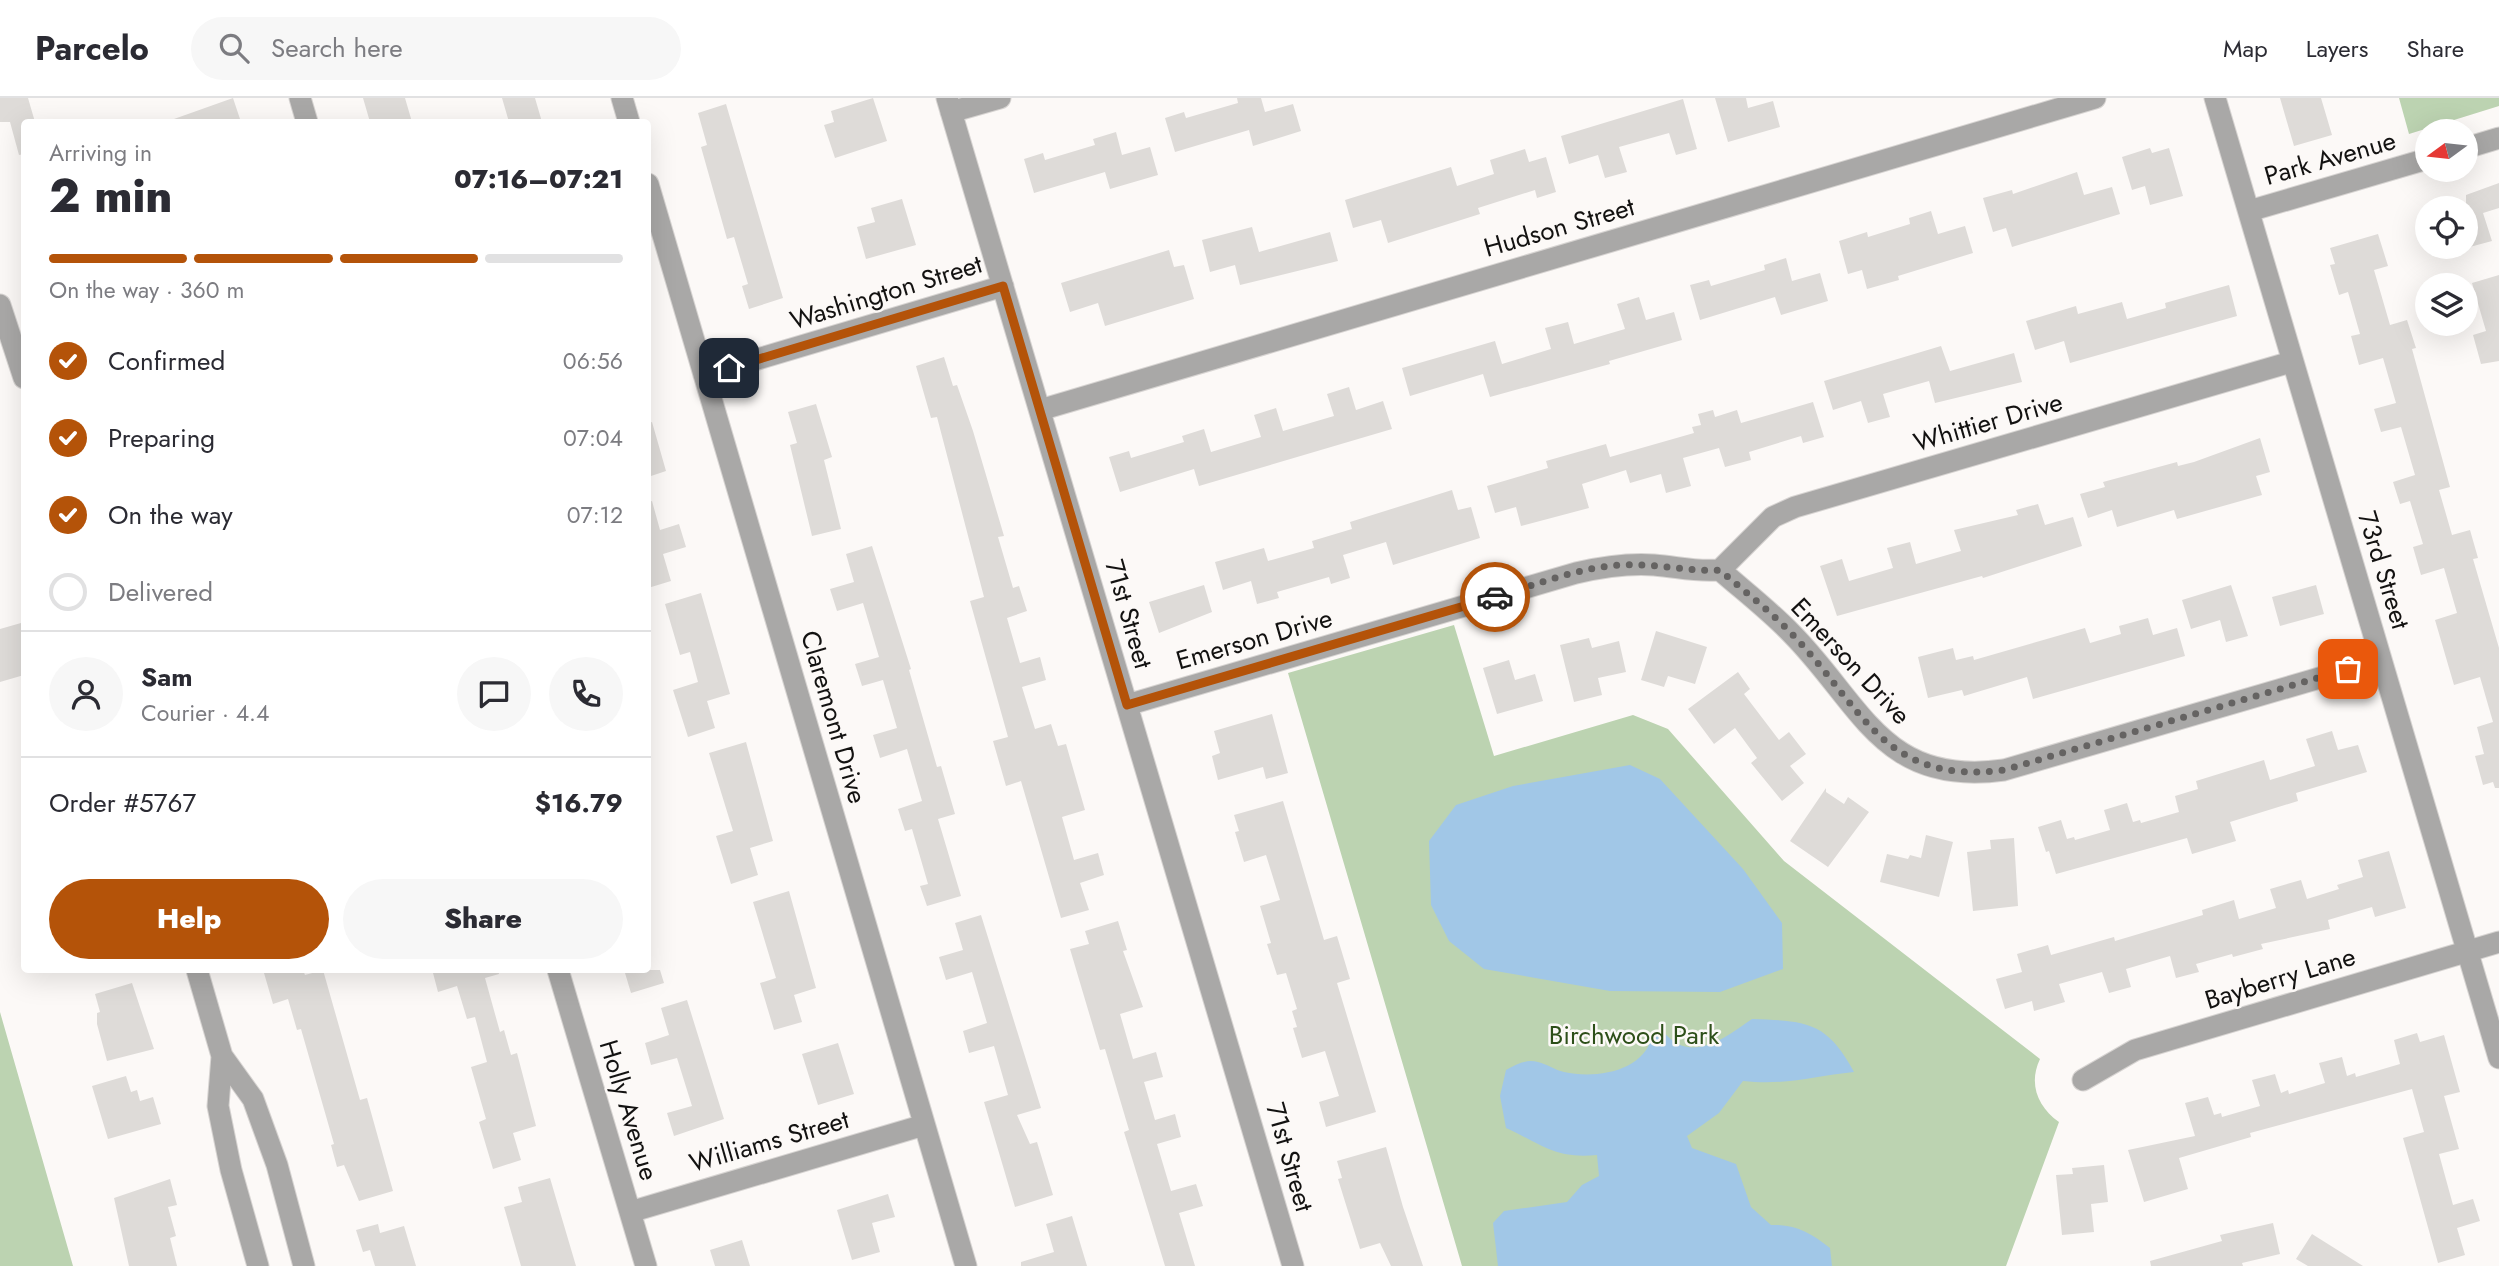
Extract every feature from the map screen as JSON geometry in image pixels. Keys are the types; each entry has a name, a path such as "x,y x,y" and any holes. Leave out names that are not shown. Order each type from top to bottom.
{"street":[{"path":"300,98 306,119"},
{"path":"622,98 628,119"},
{"path":"949,105 999,98"},
{"name":"Hudson Street","path":"1040,410 2095,98"},
{"name":"73rd Street","path":"2215,98 2499,1058"},
{"name":"71st Street","path":"949,105 1293,1266"},
{"path":"2478,144 2499,138"},
{"name":"Park Avenue","path":"2249,211 2415,163"},
{"name":"Claremont Drive","path":"651,208 654,232 704,375 966,1266"},
{"name":"Washington Street","path":"704,375 1003,286"},
{"path":"0,305 21,369"},
{"name":"Whittier Drive","path":"1720,570 1773,517 1795,507 2291,362"},
{"name":"Emerson Drive","path":"1127,705 1576,573 1625,564 1660,566 1690,572 1720,570 1793,635 1857,713 1904,757 1967,773 2004,770 2381,660"},
{"name":"Bayberry Lane","path":"2083,1080 2135,1050 2499,942"},
{"path":"198,973 222,1056 253,1098 276,1165 304,1266"},
{"name":"Holly Avenue","path":"559,973 646,1266"},
{"path":"222,1056 218,1106 231,1170 258,1266"},
{"name":"Williams Street","path":"630,1212 924,1125"}],"green space":[{"path":"2399,98 2499,98 2499,106 2457,119 2415,119 2415,132 2409,134"},
{"name":"Birchwood Park","path":"1454,625 1494,756 1633,715 1668,729 1784,861 2040,1059 2035,1077 2037,1094 2045,1109 2059,1122 2006,1266 1462,1266 1288,673"},
{"path":"0,1012 73,1266 0,1266"}],"water":[{"path":"1630,765 1660,779 1743,869 1782,923 1783,969 1720,992 1610,991 1484,969 1449,941 1431,905 1429,841 1456,805 1513,786"},
{"path":"1752,1019 1787,1021 1813,1027 1834,1042 1854,1072 1786,1081 1743,1081 1719,1113 1687,1136 1692,1148 1736,1164 1751,1207 1771,1225 1802,1230 1830,1248 1832,1266 1498,1266 1493,1223 1504,1211 1567,1202 1582,1185 1599,1176 1597,1155 1560,1153 1506,1128 1500,1096 1506,1070 1534,1061 1564,1072 1603,1073 1629,1065 1639,1058 1652,1036 1663,1031 1674,1041 1696,1047 1720,1040"}],"building":[{"path":"0,98 28,98 34,119 21,119 21,155 10,122 0,122"},
{"path":"233,98 240,119 174,119"},
{"path":"363,98 405,98 411,119 369,119"},
{"path":"502,98 535,98 541,119 508,119"},
{"path":"873,98 887,141 835,158 824,125 834,122 831,111"},
{"path":"1237,98 1261,98 1265,112 1293,104 1301,131 1253,146 1249,130 1175,152 1165,118 1184,112 1186,118 1238,103"},
{"path":"1715,98 1746,98 1748,108 1773,101 1780,127 1728,142"},
{"path":"2280,98 2321,98 2332,135 2294,146"},
{"path":"1683,99 1697,149 1676,155 1669,133 1619,147 1627,172 1605,178 1598,155 1569,164 1561,136"},
{"path":"726,104 783,298 749,309 742,286 748,284 734,237 727,239 701,147 707,145 698,113"},
{"path":"1116,132 1122,155 1150,147 1158,175 1110,189 1105,172 1034,193 1024,159 1043,153 1045,160 1095,145 1093,139"},
{"path":"2150,148 2152,153 2169,148 2183,196 2150,205 2145,186 2132,190 2122,157"},
{"path":"1525,149 1529,162 1546,157 1556,192 1537,198 1535,190 1478,208 1480,214 1388,243 1381,220 1353,228 1345,200 1451,167 1457,186 1494,174 1490,160"},
{"path":"2077,172 2084,195 2112,187 2120,214 2012,247 2006,228 1993,232 1983,198 2012,190 2013,194"},
{"path":"2499,183 2499,208 2483,213 2492,241 2478,245 2478,196 2466,195"},
{"path":"902,199 916,245 866,259 857,227 875,222 871,208"},
{"path":"1931,211 1938,234 1965,226 1973,253 1898,276 1899,280 1867,289 1862,270 1848,274 1839,241 1867,232 1868,237 1910,224 1909,218"},
{"path":"1252,227 1259,252 1330,232 1338,261 1240,285 1235,265 1210,272 1202,240"},
{"path":"2378,234 2388,266 2374,270 2390,325 2407,320 2416,348 2412,349 2450,487 2439,490 2452,535 2470,530 2478,558 2473,559 2499,648 2499,788 2495,788 2493,782 2483,785 2475,756 2484,754 2477,727 2493,722 2480,677 2454,685 2435,620 2457,613 2444,568 2421,575 2413,547 2423,544 2410,501 2400,504 2393,482 2415,475 2401,427 2381,432 2374,409 2396,403 2383,358 2359,365 2351,336 2360,334 2348,292 2339,295 2330,265 2335,264 2330,248"},
{"path":"1169,250 1174,267 1184,265 1194,299 1105,326 1098,303 1070,312 1061,283"},
{"path":"1786,258 1792,281 1820,273 1828,301 1781,315 1775,297 1700,320 1690,285 1709,280 1711,286 1765,270 1764,265"},
{"path":"2499,275 2499,361 2481,364 2473,336 2486,331 2478,304 2478,281"},
{"path":"2229,285 2237,316 2070,363 2064,341 2035,350 2026,321 2076,306 2078,314 2122,302 2127,319 2166,308 2165,303"},
{"path":"1639,297 1646,320 1674,312 1682,340 1609,361 1610,364 1490,397 1483,374 1410,396 1402,368 1495,341 1502,364 1551,349 1545,328 1568,322 1574,344 1625,329 1617,304"},
{"path":"1941,346 1950,371 2014,353 2022,382 1935,403 1929,381 1883,394 1890,417 1868,423 1861,401 1833,410 1824,381"},
{"path":"944,357 953,386 957,385 973,431 1004,536 998,537 1013,588 1019,586 1027,611 1007,618 1020,663 1040,657 1046,680 1022,687 1035,729 1051,724 1058,746 1066,744 1085,810 1062,817 1074,860 1098,853 1104,875 1080,883 1089,910 1061,918 1021,781 1006,786 993,741 1008,737 970,601 984,597 937,417 931,418 916,366"},
{"path":"1349,387 1356,410 1383,401 1392,429 1199,486 1194,469 1120,492 1109,457 1129,451 1131,458 1184,442 1182,436 1204,429 1211,452 1261,437 1254,415 1276,408 1283,431 1334,416 1327,394"},
{"path":"1813,402 1824,437 1803,443 1801,436 1749,452 1751,460 1725,467 1719,448 1683,458 1691,486 1666,493 1661,474 1630,483 1626,470 1582,484 1589,508 1521,526 1516,507 1495,513 1487,486 1548,468 1546,461 1606,444 1610,457 1694,433 1692,427 1701,425 1698,414 1713,410 1715,417 1737,410 1741,423"},
{"path":"816,404 832,457 824,460 841,529 812,536 790,445 797,443 788,412"},
{"path":"651,422 666,471 651,476"},
{"path":"2260,438 2270,472 2256,476 2262,495 2177,519 2174,510 2117,527 2112,510 2088,518 2080,494 2105,487 2103,482 2177,462 2178,466 2194,462"},
{"path":"1452,490 1458,510 1471,507 1480,538 1393,565 1386,542 1343,555 1350,578 1331,584 1329,577 1277,592 1279,598 1257,604 1251,581 1223,590 1215,562 1264,548 1268,561 1314,548 1312,541 1352,529 1350,522"},
{"path":"651,501 660,530 679,524 686,547 663,554 671,581 651,587"},
{"path":"2038,504 2045,525 2073,517 2082,546 1983,578 1982,576 1837,616 1820,566 1842,559 1849,581 1893,568 1887,548 1910,542 1916,564 1961,551 1954,530 2018,515 2016,510"},
{"path":"872,546 911,669 909,670 937,767 941,766 955,814 938,819 961,896 927,906 920,886 928,884 912,829 905,831 898,809 922,801 907,749 880,758 873,735 897,728 883,680 862,686 855,664 879,657 863,603 837,611 830,589 854,582 846,554"},
{"path":"1204,585 1212,612 1159,633 1149,602"},
{"path":"2231,585 2248,636 2226,642 2220,620 2191,629 2182,600"},
{"path":"2316,585 2324,614 2280,626 2272,597"},
{"path":"701,593 730,694 707,701 715,728 688,737 673,690 698,682 690,652 680,655 665,604"},
{"path":"2148,618 2153,635 2177,628 2185,656 2033,699 2027,677 1964,696 1962,690 1928,698 1918,657 1953,648 1956,660 1973,656 1974,660 2085,628 2090,643 2121,634 2119,626"},
{"path":"21,623 21,676 0,682 0,629"},
{"path":"1656,631 1707,647 1695,684 1668,676 1664,687 1641,680"},
{"path":"1589,638 1592,648 1619,641 1626,672 1598,678 1602,695 1574,702 1560,645"},
{"path":"1509,660 1515,680 1535,674 1543,701 1497,714 1483,668"},
{"path":"1738,672 1750,689 1744,694 1779,740 1789,732 1806,754 1790,766 1804,783 1782,801 1751,763 1757,758 1735,728 1714,744 1688,709"},
{"path":"1272,714 1288,773 1266,779 1263,767 1218,780 1212,756 1220,753 1214,731"},
{"path":"2332,731 2338,750 2358,745 2367,772 2296,793 2298,801 2230,822 2236,841 2192,854 2187,838 2056,874 2038,827 2061,820 2067,839 2074,837 2075,840 2110,830 2104,810 2127,803 2133,822 2140,820 2141,823 2179,812 2175,796 2198,789 2196,781 2264,760 2270,780 2315,766 2306,739"},
{"path":"746,742 773,841 750,848 758,875 731,884 716,836 733,831 709,753"},
{"path":"1826,788 1826,792 1844,804 1848,797 1869,812 1828,867 1790,841"},
{"path":"1283,801 1324,940 1337,936 1350,979 1337,983 1376,1112 1326,1127 1319,1102 1339,1096 1325,1051 1302,1058 1293,1028 1297,1027 1292,1011 1297,1009 1286,973 1277,975 1267,944 1271,943 1260,906 1280,900 1266,855 1244,862 1235,832 1239,831 1234,815"},
{"path":"1926,835 1953,842 1939,897 1880,882 1887,854 1908,859 1910,855 1921,858"},
{"path":"2014,838 2018,906 1973,911 1967,852 1991,849 1990,840"},
{"path":"2389,851 2406,908 2375,917 2372,907 2328,920 2330,929 2261,944 2263,949 2196,964 2199,972 2176,978 2170,956 2126,969 2131,987 2109,993 2102,972 2059,984 2065,1002 2034,1011 2032,1001 2005,1009 1996,979 2022,972 2017,954 2048,945 2051,955 2114,937 2115,941 2203,915 2202,910 2234,900 2239,919 2276,908 2270,889 2301,880 2307,899 2339,889 2337,885 2363,877 2358,860"},
{"path":"789,891 816,988 794,995 802,1022 774,1030 760,983 776,978 753,902"},
{"path":"981,915 1041,1108 1017,1115 1030,1144 1037,1142 1053,1195 1015,1207 984,1102 1008,1095 994,1046 969,1053 963,1031 987,1023 972,972 946,980 939,957 963,950 955,923"},
{"path":"1118,921 1127,950 1123,951 1143,1007 1120,1014 1133,1059 1156,1052 1163,1077 1144,1082 1155,1120 1175,1114 1181,1137 1157,1144 1171,1191 1196,1184 1203,1206 1179,1213 1195,1266 1165,1266 1124,1132 1129,1130 1105,1049 1100,1050 1070,949 1089,944 1085,931"},
{"path":"651,970 660,970 664,983 631,993 625,973 651,973"},
{"path":"264,973 324,973 360,1100 367,1098 393,1191 359,1201 344,1165 337,1167 331,1145 334,1144 301,1029 297,1030 288,999 273,1004"},
{"path":"433,973 499,973 485,978 500,1032 504,1030 511,1055 517,1053 536,1126 513,1133 521,1160 493,1169 479,1122 486,1119 471,1067 487,1062 475,1017 467,1019 457,986 438,992"},
{"path":"132,983 154,1049 107,1061 97,1024 97,1013 100,1012 95,994"},
{"path":"687,1000 724,1119 674,1136 667,1113 692,1106 677,1058 651,1065 645,1043 669,1035 661,1008"},
{"path":"2417,1033 2420,1042 2444,1035 2460,1092 2444,1096 2459,1149 2439,1154 2453,1205 2473,1199 2480,1221 2457,1228 2465,1255 2438,1263 2403,1138 2424,1132 2412,1089 2250,1133 2251,1137 2179,1158 2188,1189 2144,1202 2128,1150 2195,1136 2185,1103 2208,1097 2214,1115 2221,1113 2222,1117 2260,1106 2252,1080 2275,1074 2281,1093 2288,1090 2289,1094 2325,1083 2319,1063 2342,1057 2347,1076 2355,1073 2356,1077 2400,1064 2394,1040"},
{"path":"838,1043 854,1094 818,1105 802,1054"},
{"path":"126,1076 131,1092 137,1090 140,1101 153,1097 161,1124 108,1139 92,1086"},
{"path":"1386,1147 1423,1266 1391,1266 1380,1243 1360,1249 1347,1208 1338,1179 1342,1178 1337,1161"},
{"path":"2104,1165 2108,1202 2091,1204 2094,1232 2062,1235 2056,1175 2073,1174 2072,1168"},
{"path":"550,1178 576,1266 521,1266 504,1207 522,1202 518,1187"},
{"path":"170,1179 177,1205 168,1207 176,1236 170,1238 177,1266 129,1266 114,1198"},
{"path":"888,1194 895,1217 872,1223 880,1252 852,1260 837,1210"},
{"path":"1072,1216 1087,1266 1021,1266 1021,1262 1054,1252 1046,1224"},
{"path":"2273,1223 2280,1254 2242,1263 2243,1266 2151,1266 2150,1261 2222,1241 2220,1235"},
{"path":"378,1224 380,1233 404,1226 416,1266 375,1266 370,1250 363,1252 356,1230"},
{"path":"2312,1234 2363,1266 2308,1266 2296,1259"},
{"path":"742,1240 750,1266 715,1266 710,1250"}],"way so far":[{"path":"1495,597 1576,573 1625,564 1652,565 1690,572 1720,570 1793,635 1857,713 1904,757 1967,773 2004,770 2348,669"}],"route":[{"path":"729,368 1003,286 1127,705 1495,597"}]}
